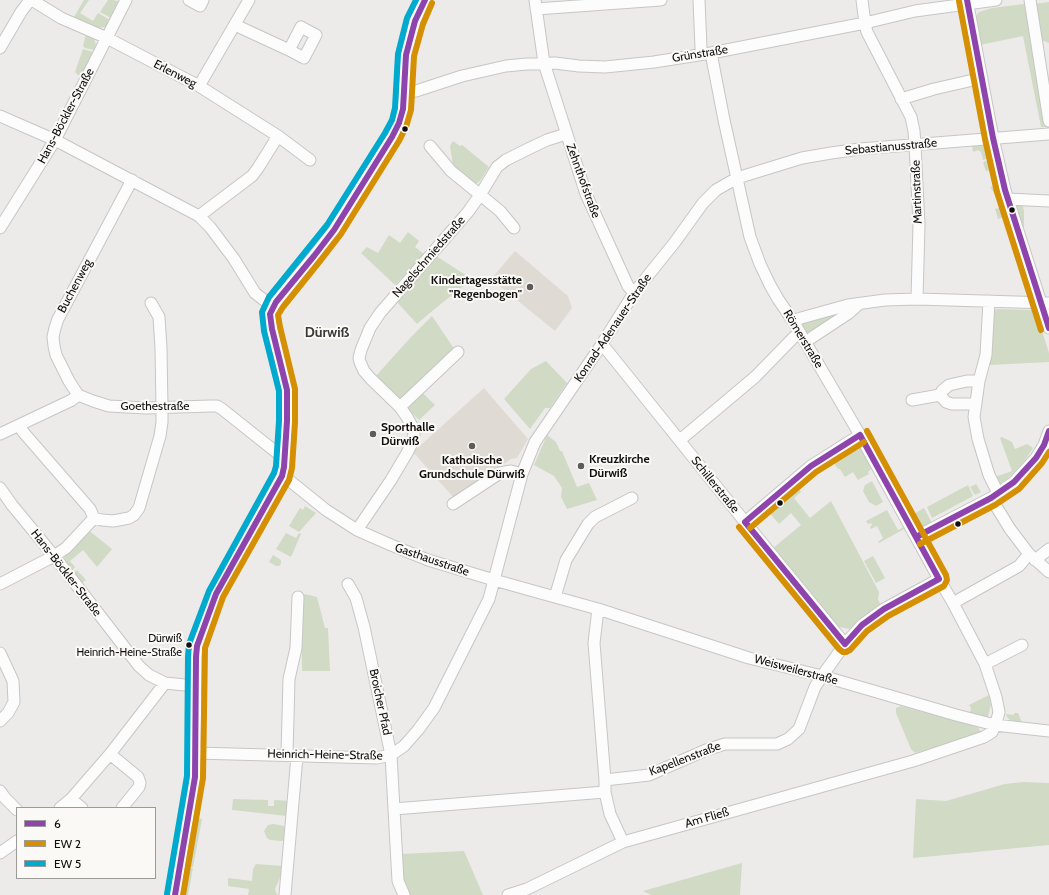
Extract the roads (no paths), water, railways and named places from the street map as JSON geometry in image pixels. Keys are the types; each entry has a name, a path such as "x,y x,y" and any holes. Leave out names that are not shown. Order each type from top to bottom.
{"street":[{"name":"Erlenweg","path":"31,0 61,18 106,38 199,86 278,136 310,160"},
{"path":"0,48 20,12 31,0"},
{"name":"Hans-Böckler-Straße","path":"0,228 55,140 126,0"},
{"path":"189,0 200,6 203,0"},
{"path":"199,86 249,0"},
{"path":"535,4 661,0"},
{"name":"Römerstraße","path":"699,0 706,54 724,120 750,237 760,264 770,285 860,434 985,664 999,712 995,725"},
{"name":"Martinstraße","path":"862,0 867,32 911,117 914,131 919,224 917,299"},
{"name":"Grünstraße","path":"404,92 416,91 462,76 520,64 555,63 605,67 654,62 706,54 967,2 996,0"},
{"path":"1030,0 1049,121"},
{"path":"175,895 195,777 197,646 212,602 282,476 284,468 287,421 286,390 270,314 273,307 334,230 392,137 401,119 406,55 421,1"},
{"path":"967,2 993,138 1008,200 1045,303 1049,328"},
{"name":"Zehnthofstraße","path":"535,4 544,63 586,194 628,286 634,293"},
{"path":"235,25 289,50"},
{"path":"901,99 934,89 982,78"},
{"path":"0,116 55,140 200,216 234,259 255,293 273,307"},
{"name":"Nagelschmiedstraße","path":"357,530 391,480 412,445 414,435 408,417 364,371 360,362 359,358 361,350 370,328 380,313 468,212 497,167 506,160 528,149 547,140 566,134"},
{"name":"Sebastianusstraße","path":"737,178 802,158 831,152 1049,134"},
{"path":"200,216 252,176 278,136"},
{"path":"430,146 450,170 500,211 514,228"},
{"name":"Konrad-Adenauer-Straße","path":"494,580 522,474 535,442 602,344 634,293 675,242 703,203 716,190 737,178"},
{"name":"Buchenweg","path":"78,395 56,355 53,337 55,328 58,319 132,180"},
{"path":"1008,200 1049,201"},
{"path":"0,207 10,213"},
{"path":"793,321 848,305 885,300 917,299 1045,303"},
{"path":"989,301 986,355 979,381 974,417 978,439 995,496 1010,529 1032,557 1049,572"},
{"path":"94,518 113,521 129,518 134,515 139,508 160,436 162,408 159,317 151,303"},
{"path":"680,440 755,377 794,337 803,338 849,313 859,304"},
{"name":"Schillerstraße","path":"602,344 845,644"},
{"path":"400,407 458,352"},
{"path":"912,400 940,395 949,385 967,381 979,381"},
{"path":"0,434 72,400 78,395"},
{"name":"Goethestraße","path":"78,395 109,406 146,408 217,406 276,452 285,456"},
{"path":"940,395 946,402 952,404 976,404"},
{"path":"19,426 90,509 94,518"},
{"path":"916,537 995,496 1014,482 1046,447 1049,431"},
{"path":"745,522 811,466 860,434"},
{"path":"453,504 500,473 511,471 522,474"},
{"name":"Gasthausstraße","path":"282,476 326,510 357,530 390,545 428,560 598,609"},
{"name":"Hans-Böckler-Straße","path":"0,488 139,666 148,675 165,683 196,686"},
{"path":"555,597 566,560 588,524 595,517 632,498"},
{"path":"0,584 54,556 66,548 94,518"},
{"path":"953,603 1019,566 1032,557 1049,549"},
{"name":"Kapellenstraße","path":"605,780 649,774 706,750 725,744 777,744 788,739 799,729 815,687 822,676 845,644 862,625 884,610 939,579"},
{"name":"Heinrich-Heine-Straße","path":"196,753 377,758 391,755 404,746 434,708 489,599 494,580"},
{"name":"Broicher Pfad","path":"348,584 356,598 364,627 391,755 398,881 404,895"},
{"path":"286,895 292,755 289,679 296,648 298,597"},
{"path":"598,609 594,643 605,792 610,814 623,842"},
{"name":"Weisweilerstraße","path":"598,609 749,658 822,676 949,713 995,725 1049,731"},
{"path":"985,664 1022,645"},
{"path":"0,653 13,681 14,702 8,713 0,721"},
{"path":"61,807 71,799 110,754 165,683"},
{"name":"Am Fließ","path":"508,895 527,889 623,842 913,760 984,737 992,732 995,725"},
{"path":"110,754 138,777 140,783 139,787 123,807"},
{"path":"0,791 16,809"},
{"path":"394,809 605,792"},
{"path":"71,799 81,807"},
{"path":"0,853 16,842"}],"place":[{"name":"Kindertagesstätte \"Regenbogen\"","path":"530,287"},
{"name":"Sporthalle Dürwiß","path":"373,434"},
{"name":"Katholische Grundschule Dürwiß","path":"472,446"},
{"name":"Kreuzkirche Dürwiß","path":"581,466"},
{"name":"Dürwiß Heinrich-Heine-Straße","path":"189,645"}],"district":[{"name":"Dürwiß","path":"327,333"}]}
